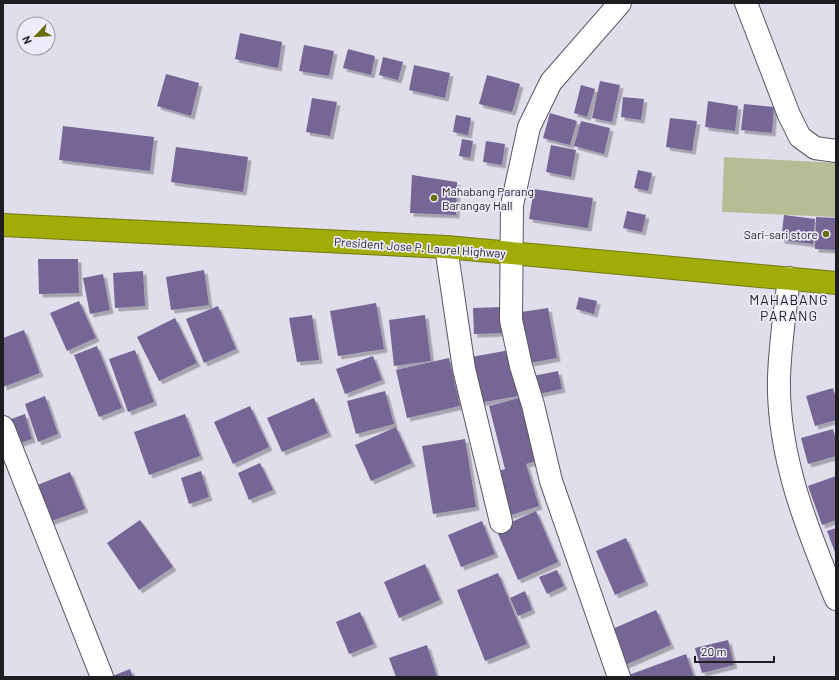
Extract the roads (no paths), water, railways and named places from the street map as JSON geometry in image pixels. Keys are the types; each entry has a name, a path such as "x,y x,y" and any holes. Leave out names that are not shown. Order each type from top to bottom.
{"highway":[{"name":"President Jose P. Laurel Highway","path":"3,225 446,247 836,283"}],"street":[{"path":"620,3 551,82 529,127 512,205 511,320 521,366 533,404 551,481 620,677"},
{"path":"746,3 789,115 800,137 815,148 836,151"},
{"path":"446,247 464,369 501,522"},
{"path":"788,278 779,378 782,421 788,462 812,541 836,599"},
{"path":"3,427 102,677"}],"place":[{"name":"Mahabang Parang Barangay Hall","path":"434,198"},
{"name":"Sari-sari store","path":"826,234"}],"district":[{"name":"MAHABANG PARANG","path":"789,308"}]}
